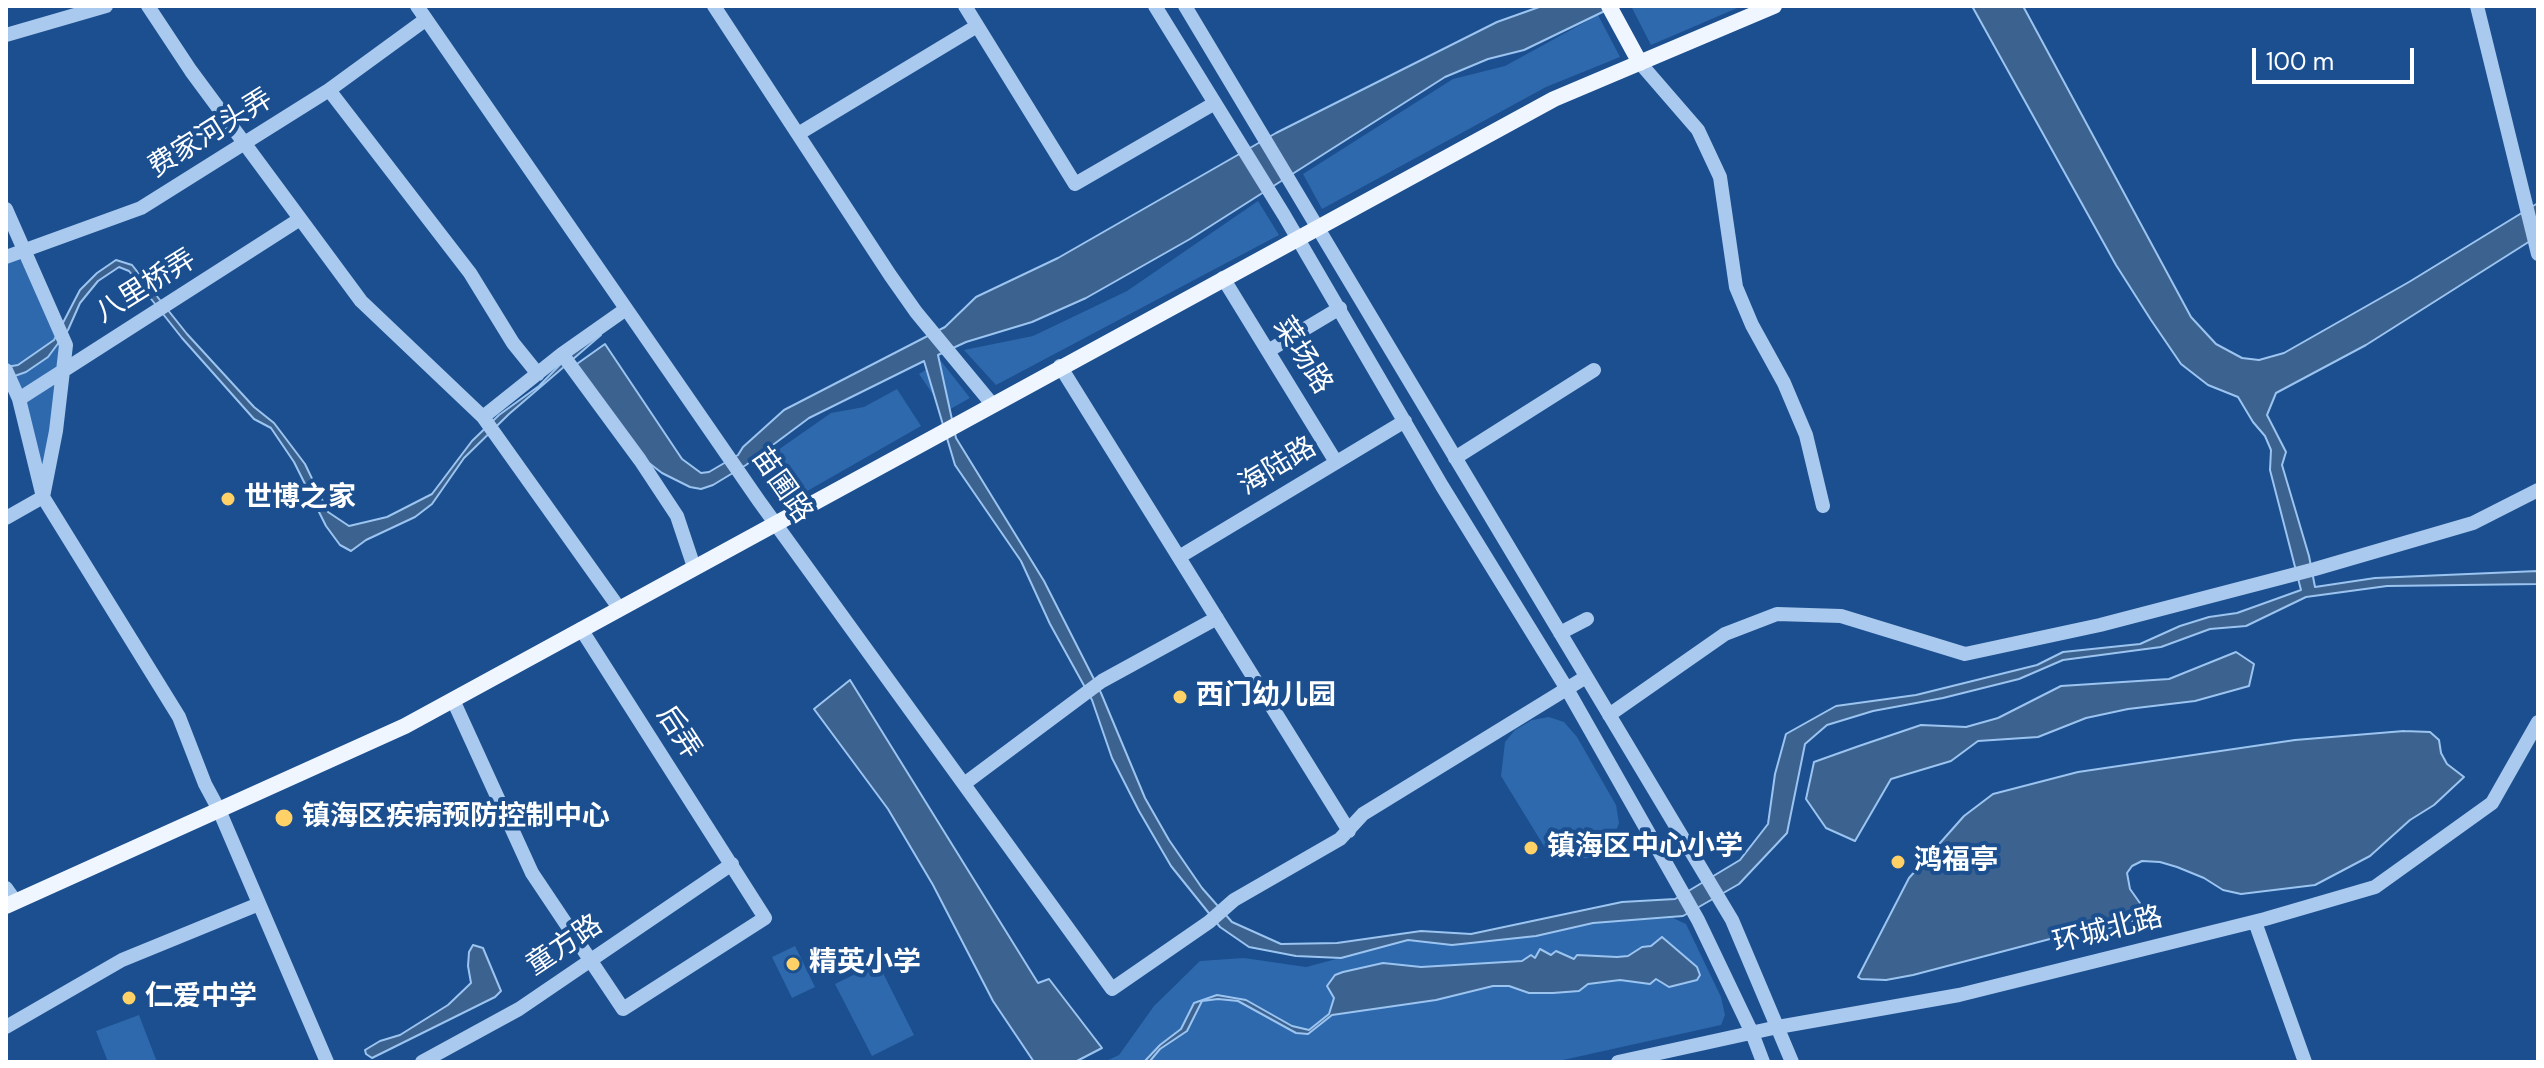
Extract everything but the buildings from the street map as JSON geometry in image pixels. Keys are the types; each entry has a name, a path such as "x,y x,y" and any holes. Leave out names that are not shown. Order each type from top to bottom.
{"main road":[{"path":"1609,6 1640,63"},
{"path":"9,899 219,810 405,726 1554,99 1774,6"}],"street":[{"path":"6,35 106,6"},
{"path":"148,6 191,71 361,301 483,417 619,608"},
{"name":"苗圃路","path":"417,6 776,524 1112,989 1209,922 1234,900 1326,848 1349,831"},
{"path":"714,6 890,275 992,404"},
{"path":"965,6 1075,184 1215,103"},
{"path":"1155,6 1340,308 1567,689 1698,920 1763,1062"},
{"path":"1185,6 1732,920 1792,1062"},
{"path":"2477,6 2538,254"},
{"name":"费家河头弄","path":"6,257 141,208 329,90 425,20"},
{"path":"798,134 977,26"},
{"path":"1640,63 1698,130 1720,177 1736,287 1806,435 1823,506"},
{"path":"329,90 470,273 513,343 538,374"},
{"path":"6,209 66,345 56,431 43,497 6,518"},
{"name":"八里桥弄","path":"19,399 300,219"},
{"name":"菜场路","path":"1223,278 1336,462"},
{"path":"1268,351 1340,308"},
{"path":"483,417 562,354 626,309"},
{"path":"562,354 630,444 677,516 694,567"},
{"path":"1060,366 1349,831 1363,814 1586,677"},
{"path":"6,370 19,399 43,497 179,717 205,784 327,1062"},
{"path":"1455,458 1594,370"},
{"name":"海陆路","path":"1179,557 1405,421"},
{"path":"1609,715 1725,634 1777,614 1841,616 1965,654 2100,625 2344,560 2473,523 2538,490"},
{"path":"964,784 1102,681 1217,618"},
{"path":"1560,633 1587,619"},
{"name":"后弄","path":"581,629 765,918 623,1009 590,961"},
{"path":"453,700 532,873 590,961"},
{"name":"环城北路","path":"1618,1062 1778,1027 1959,995 2255,922 2375,887 2492,803 2538,722"},
{"name":"童方路","path":"422,1062 519,1009 732,864"},
{"path":"6,1027 122,960 259,904"},
{"path":"2255,922 2305,1062"}],"shaded area":[{"path":"1542,6 1615,6 1524,50 1488,59 1445,77 1190,239 1086,298 1032,322 966,342 938,355 956,438 1044,581 1101,693 1145,798 1202,888 1232,922 1281,944 1337,943 1421,931 1471,934 1622,902 1675,899 1740,860 1768,824 1775,774 1786,734 1836,706 1916,695 2037,665 2063,652 2140,644 2180,626 2237,613 2301,590 2270,470 2271,450 2265,436 2238,397 2208,385 2181,364 2151,320 2116,265 1972,6 2023,6 2191,317 2216,344 2242,358 2259,360 2284,353 2409,282 2538,203 2538,236 2366,345 2276,393 2267,415 2286,452 2282,465 2315,587 2375,578 2538,571 2538,584 2387,586 2306,597 2246,626 2210,629 2161,647 2063,660 2019,679 1873,711 1827,725 1805,744 1787,833 1739,884 1683,916 1593,923 1536,936 1452,945 1408,940 1341,958 1296,956 1249,947 1220,927 1171,866 1112,758 1092,700 1050,624 1021,561 955,465 924,361 809,418 746,465 701,489 662,473 636,453 574,366 605,344 682,459 701,473 709,472 738,455 784,410 945,327 976,297 1058,258 1276,133 1497,22"},
{"path":"1631,6 1742,6 1651,45"},
{"path":"1598,15 1620,57 1546,87 1322,209 1303,174 1453,79 1505,66"},
{"path":"1258,201 1279,235 996,385 964,350 1033,336 1127,291"},
{"path":"24,249 66,345 43,497 6,370 6,257"},
{"path":"116,260 132,265 187,334 254,407 274,423 305,464 328,512 349,526 387,517 432,494 472,441 499,415 539,386 601,323 601,335 509,414 464,458 432,504 415,517 366,540 351,551 340,545 326,526 294,462 271,428 254,419 182,338 129,271 119,267 98,281 80,303 68,330 48,357 26,372 6,379 6,367 18,365 54,340 80,290"},
{"path":"941,361 970,398 945,412 919,374"},
{"path":"897,389 921,426 781,506 755,466 831,413 864,407"},
{"path":"2236,652 2254,664 2249,686 2195,701 2128,709 2086,718 2038,737 1978,741 1951,761 1891,779 1855,841 1826,828 1806,799 1814,762 1859,746 1921,725 1966,727 1998,718 2061,686 2169,679"},
{"path":"850,680 1038,983 1049,979 1102,1048 1075,1062 1034,1062 993,1001 933,885 888,809 814,709"},
{"path":"1549,717 1564,722 1577,737 1616,805 1619,823 1613,839 1587,858 1565,859 1547,851 1501,776 1505,742 1515,730 1532,720"},
{"path":"2404,731 2430,732 2439,740 2447,764 2464,777 2370,856 2315,885 2241,894 2223,890 2177,867 2142,861 2127,873 2130,889 2142,906 2140,915 2132,922 2069,934 1913,975 1886,980 1858,977 1909,878 1964,816 1993,794 2078,772 2295,740"},
{"path":"1673,918 1686,924 1721,997 1725,1015 1721,1025 1554,1062 1104,1062 1119,1055 1154,1006 1200,961 1244,958 1306,967 1408,940 1452,945 1536,936 1593,923"},
{"path":"1662,937 1697,967 1700,975 1697,980 1669,987 1656,979 1650,984 1620,980 1588,984 1579,991 1553,993 1529,993 1509,986 1493,986 1436,1000 1332,1015 1308,1034 1296,1033 1238,1001 1202,1001 1187,1031 1160,1049 1150,1061 1144,1062 1181,1029 1194,1003 1217,995 1246,1000 1292,1026 1309,1030 1329,1014 1334,998 1327,986 1335,975 1343,972 1383,963 1421,967 1522,961 1531,955 1535,958 1540,949 1551,955 1556,951 1574,959 1577,955 1628,956 1642,947 1651,946"},
{"path":"473,945 483,948 501,991 495,997 372,1058 366,1054 365,1050 380,1041 400,1035 448,1005 471,983 468,966"},
{"path":"795,946 815,987 792,998 772,957"},
{"path":"878,963 914,1035 872,1056 835,984"},
{"path":"139,1015 157,1062 108,1062 96,1031"}],"place":[{"name":"世博之家","path":"228,499"},
{"name":"西门幼儿园","path":"1180,697"},
{"name":"镇海区疾病预防控制中心","path":"284,818"},
{"name":"镇海区中心小学","path":"1531,848"},
{"name":"鸿福亭","path":"1898,862"},
{"name":"精英小学","path":"793,964"},
{"name":"仁爱中学","path":"129,998"}]}
